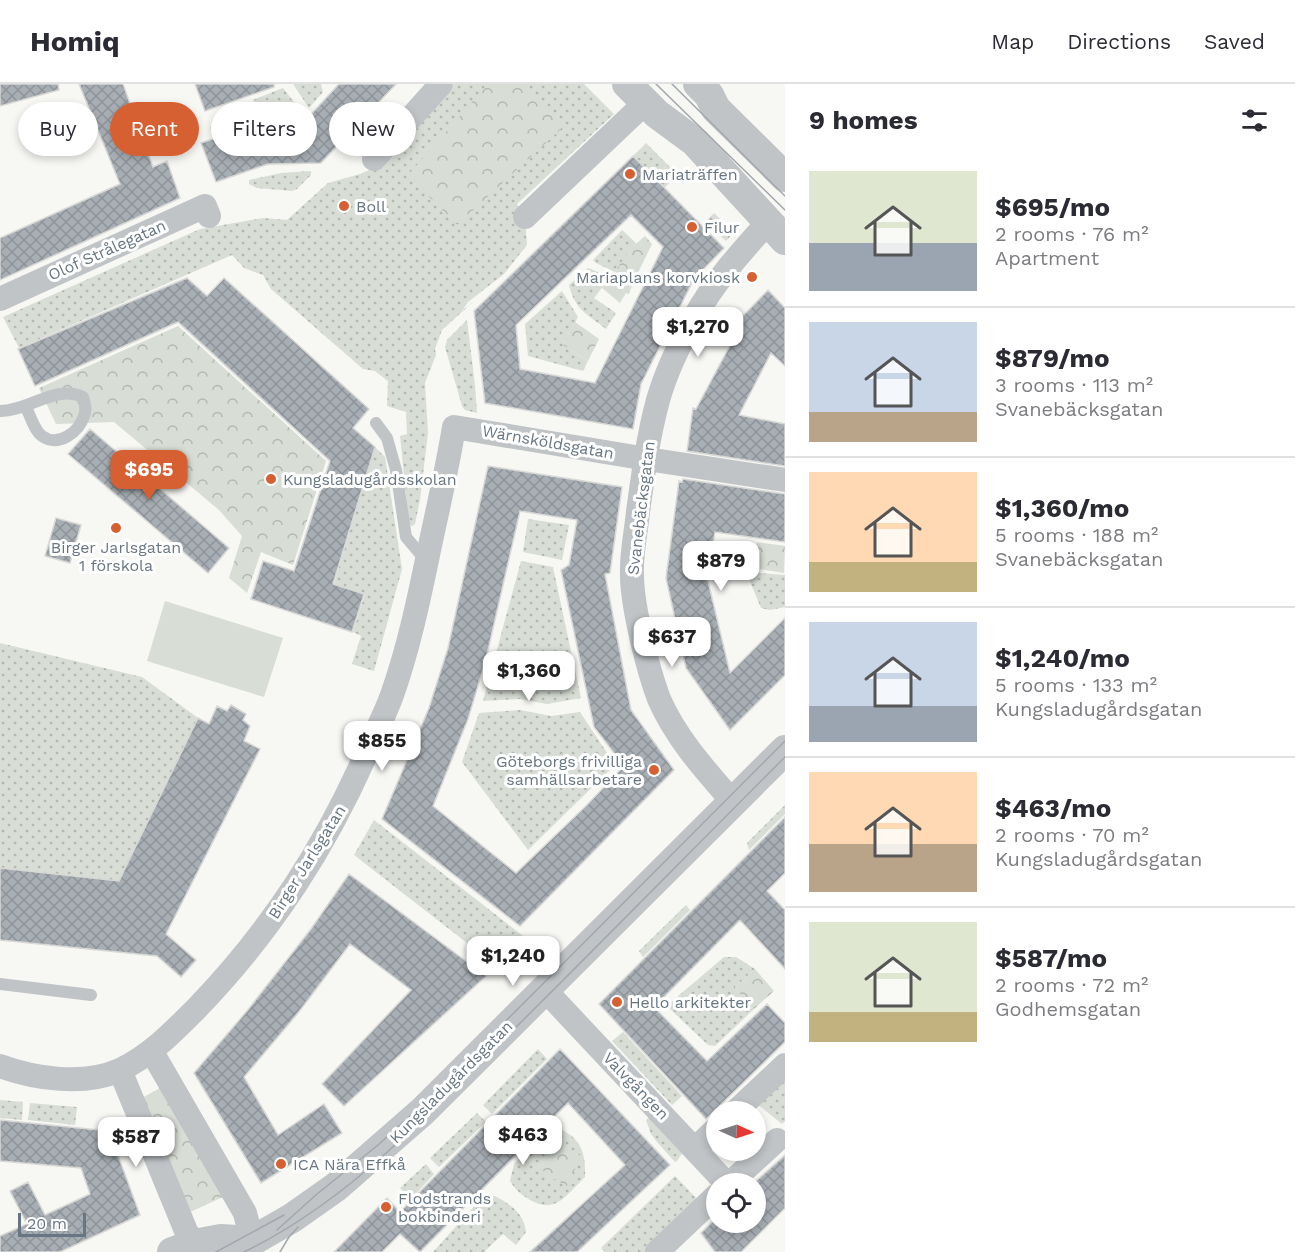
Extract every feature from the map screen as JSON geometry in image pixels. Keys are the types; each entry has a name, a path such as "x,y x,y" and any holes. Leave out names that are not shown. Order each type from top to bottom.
{"street":[{"path":"374,159 441,84"},
{"path":"698,84 709,95 716,109 785,177"},
{"path":"525,217 636,93 657,114 695,142 777,230"},
{"name":"Olof Strålegatan","path":"0,299 205,206 209,216"},
{"name":"Svanebäcksgatan","path":"733,802 677,733 660,700 653,682 638,616 632,576 642,487 658,399 668,373 695,317 725,274 777,230"},
{"name":"Wärnsköldsgatan","path":"454,427 785,480"},
{"name":"Birger Jarlsgatan","path":"0,1066 20,1073 93,1077 120,1070 152,1052 232,971 284,902 336,819 356,780 391,697 410,636 454,427"},
{"name":"Kungsladugårdsgatan","path":"252,1246 314,1204 366,1163 423,1111 785,750"},
{"name":"Valvgången","path":"544,989 718,1173"},
{"path":"120,1070 194,1249 222,1239 252,1246 245,1214 152,1052"},
{"path":"747,1101 785,1065"},
{"path":"696,1148 706,1138"},
{"path":"742,1173 782,1141"},
{"path":"657,1252 706,1205"}],"lane":[{"path":"0,411 26,407 58,394 74,393 83,398 86,408 84,417 74,432 56,440 43,437 26,407"},
{"path":"376,423 387,438 396,470 406,537 426,562"},
{"path":"0,984 91,995"}],"green space":[{"path":"293,84 321,84 323,92 314,102 305,102"},
{"path":"454,84 584,84 614,114 517,204 525,217 527,245 504,274 468,302 462,311 474,301 442,330 435,349 436,355 425,383 428,433 420,500 415,524 412,526 409,524 400,436 407,434 406,412 387,406 388,381 375,371 363,369 271,289 263,275 244,268 232,255 19,348 3,317 200,229 263,218 287,220 328,183 376,167 386,156 416,156 416,124"},
{"path":"488,84 519,84 563,127 457,225 408,175"},
{"path":"283,88 294,102 254,102 253,100"},
{"path":"646,143 678,175 664,188 633,156"},
{"path":"311,171 311,175 292,191 257,188 249,184 249,180 281,173"},
{"path":"714,213 734,232 726,241 705,222"},
{"path":"622,230 636,243 615,272 593,260"},
{"path":"645,236 652,244 632,285 615,272 630,249"},
{"path":"588,268 610,277 594,298 616,313 606,329 578,306 569,285"},
{"path":"615,272 632,285 629,294 626,293 620,303 602,288"},
{"path":"562,291 578,317 563,345 588,361 583,371 528,356 525,324"},
{"path":"467,320 477,413 465,410 462,406 445,347 447,340"},
{"path":"575,322 599,339 588,361 563,345"},
{"path":"178,326 326,461 293,565 261,552 247,593 229,578 242,536 219,510 114,422 56,424 39,388"},
{"path":"375,447 385,457 402,569 374,671 352,664 361,636 353,632 365,594 334,584"},
{"path":"528,519 569,525 562,560 523,552"},
{"path":"757,542 785,546 784,573 753,568"},
{"path":"521,561 553,567 581,698 547,704 520,699 483,701"},
{"path":"746,572 785,575 785,607 770,610 761,608"},
{"path":"165,601 283,638 264,697 147,661"},
{"path":"0,643 142,677 198,718 119,881 0,868"},
{"path":"520,710 551,716 580,712 615,765 528,850 462,762 479,713"},
{"path":"785,805 785,814 749,850 747,843"},
{"path":"374,820 532,943 503,971 354,855"},
{"path":"686,905 690,910 643,957 639,951"},
{"path":"724,957 736,957 755,969 735,987 754,1009 715,1046 708,1045 670,1009 670,1003"},
{"path":"755,969 774,991 754,1009 735,987"},
{"path":"623,1032 682,1096 672,1105 612,1041"},
{"path":"538,1049 547,1059 492,1114 483,1105"},
{"path":"785,1077 785,1121 782,1124 766,1111 766,1101 760,1101"},
{"path":"160,1088 223,1197 188,1213 142,1098"},
{"path":"0,1100 23,1102 22,1120 0,1118"},
{"path":"30,1103 77,1107 75,1125 28,1120"},
{"path":"477,1113 486,1122 439,1167 430,1158"},
{"path":"651,1115 683,1152 677,1161 675,1162 651,1134 646,1120"},
{"path":"559,1129 578,1142 585,1161 585,1177 567,1196 554,1204 539,1204 521,1194 510,1181 514,1164 545,1132"},
{"path":"554,1146 564,1146 581,1156 567,1186 545,1174 541,1166"},
{"path":"426,1164 434,1174 411,1199 400,1188"},
{"path":"675,1176 699,1201 645,1252 605,1252 601,1248"},
{"path":"495,1196 511,1206 523,1220 526,1232 516,1245 503,1234 484,1252 433,1252 478,1202"}],"building":[{"path":"0,84 58,84 59,90 0,106"},
{"path":"79,84 123,84 130,102 110,102 110,156 149,156 153,167 167,161 180,198 0,280 0,238 120,184 98,130 98,102 86,102"},
{"path":"195,84 274,84 274,87 231,102 211,102 211,109 205,111"},
{"path":"339,84 396,84 379,102 329,102 329,155 321,163 268,164 216,182 201,143 211,140 211,156 317,156 317,108"},
{"path":"633,156 724,248 694,279 641,384 633,429 485,403 474,311","holes":["631,215 663,247 595,383 520,369 516,325"]},
{"path":"187,278 207,296 224,278 369,409 353,428 375,447 333,584 364,594 352,632 251,599 263,561 294,571 330,461 178,322 35,386 18,349"},
{"path":"768,290 785,308 785,366 771,353 739,415 785,424 785,466 687,451 693,408 696,409 742,323 739,320"},
{"path":"90,429 229,548 208,573 68,454"},
{"path":"488,466 622,487 610,573 605,574 631,710 674,770 520,926 382,819 429,708 448,648","holes":["520,511 577,520 569,565 561,570 594,727 624,766 516,873 433,806 468,719 486,659"]},
{"path":"683,479 785,494 785,542 715,532 707,577 730,673 785,618 785,675 730,730 686,668 666,578 679,481 682,482"},
{"path":"56,518 81,525 70,563 45,556"},
{"path":"231,705 246,714 243,720 250,726 244,741 260,749 166,934 196,960 181,977 157,956 0,940 0,868 119,881 198,718 209,724 217,706 227,711"},
{"path":"785,817 785,873 767,891 785,910 785,969 740,920 654,1007 707,1061 767,1004 785,1023 785,1042 724,1101 706,1101 706,1119 599,1004"},
{"path":"349,874 486,976 344,1106 322,1084 411,990 350,944 298,1013 244,1077 278,1135 324,1104 342,1133 261,1183 194,1073 247,1011 311,929"},
{"path":"560,1049 670,1165 577,1252 530,1252 625,1165 568,1103 420,1252 400,1234 382,1252 334,1252 387,1198 400,1212"},
{"path":"0,1120 109,1131 140,1215 60,1252 0,1252 0,1236 27,1224 10,1191 28,1182 45,1215 90,1194 81,1168 0,1161"},
{"path":"785,1155 785,1208 766,1227 766,1173"},
{"path":"706,1228 706,1233 760,1233 741,1252 715,1252 701,1233"}],"tram line":[{"path":"656,84 785,210"},
{"path":"672,84 785,196"},
{"path":"277,1230 422,1105 785,741"},
{"path":"244,1252 316,1210 349,1185 411,1130 536,1008 785,757"},
{"path":"216,1252 284,1215"},
{"path":"280,1252 298,1227"}],"place":[{"name":"Mariaträffen","path":"630,174"},
{"name":"Boll","path":"344,206"},
{"name":"Filur","path":"692,227"},
{"name":"Mariaplans korvkiosk","path":"752,277"},
{"name":"Kungsladugårdsskolan","path":"271,479"},
{"name":"Birger Jarlsgatan 1 förskola","path":"116,528"},
{"name":"Göteborgs frivilliga samhällsarbetare","path":"654,770"},
{"name":"Hello arkitekter","path":"617,1002"},
{"name":"ICA Nära Effkå","path":"281,1164"},
{"name":"Flodstrands bokbinderi","path":"386,1207"}]}
